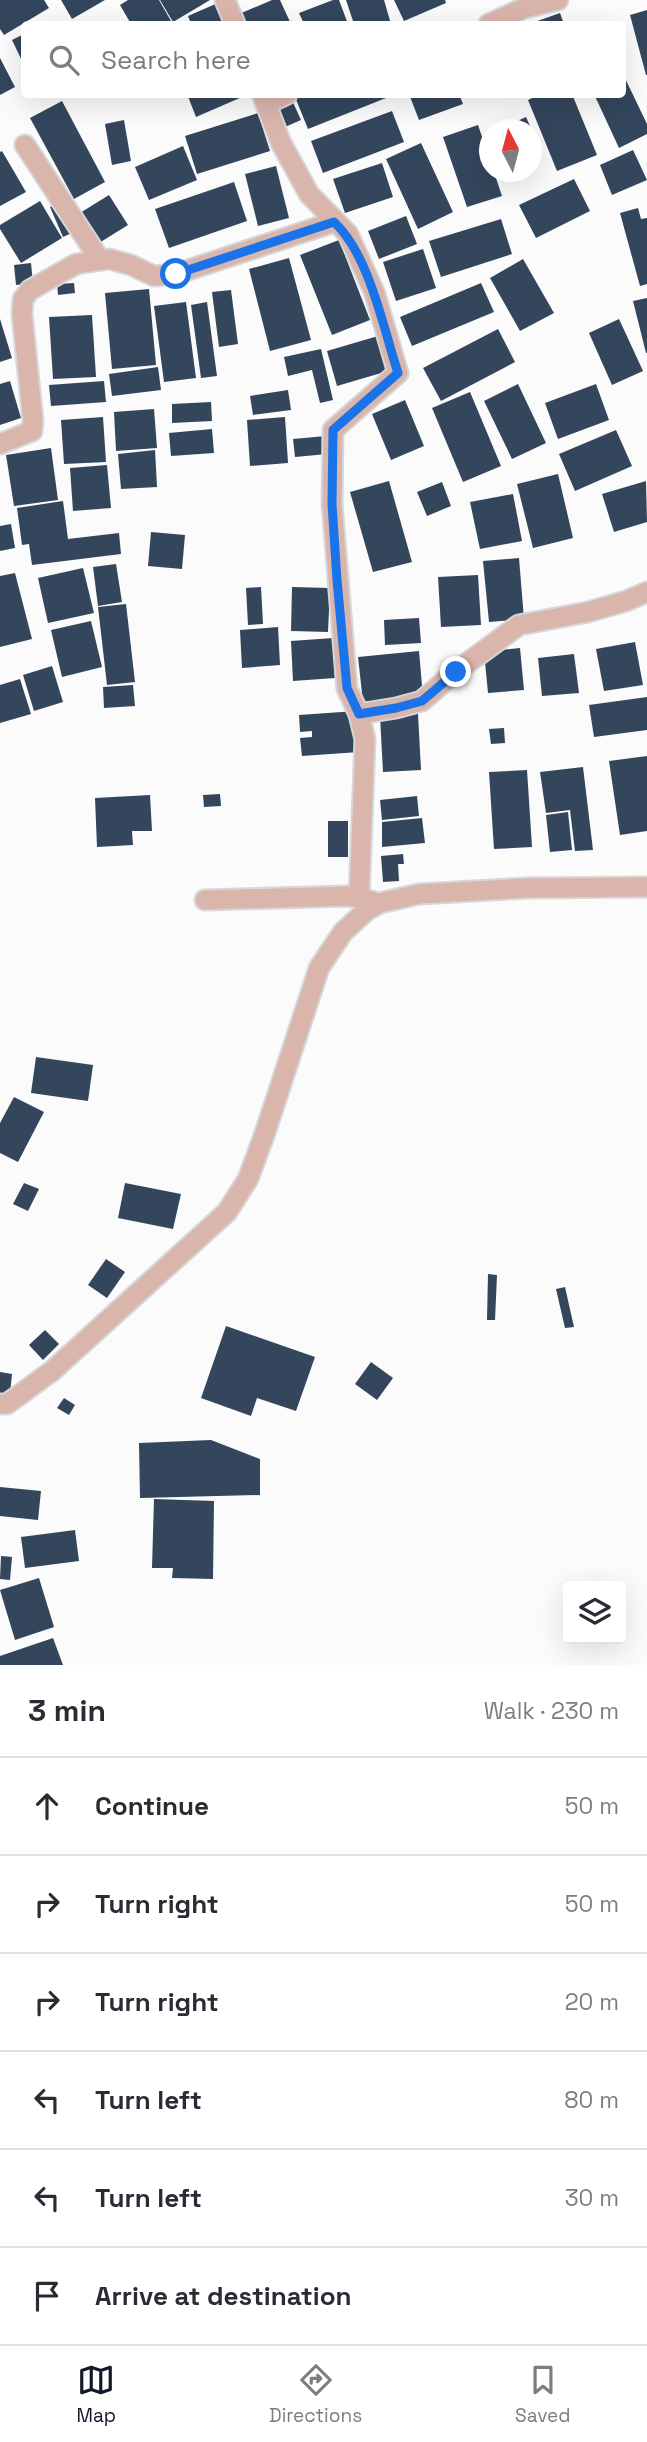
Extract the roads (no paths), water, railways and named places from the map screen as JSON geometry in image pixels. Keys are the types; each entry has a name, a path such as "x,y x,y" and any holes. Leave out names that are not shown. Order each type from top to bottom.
{"street":[{"path":"225,0 233,21"},
{"path":"496,21 524,8 558,0"},
{"path":"264,99 281,143 309,194 348,234 374,294 398,373 333,430 332,504 347,688 359,714 365,739 359,898"},
{"path":"25,145 100,260"},
{"path":"0,444 32,430 22,314 23,299 30,290 76,264 109,259 131,265 154,276 176,274 334,222"},
{"path":"359,714 422,701 519,625 587,612 647,592"},
{"path":"0,1424 4,1404 52,1371 227,1212 248,1179 319,968 343,932 367,910 380,903 419,894 527,888 647,887"},
{"path":"205,900 359,898 380,903"}]}
